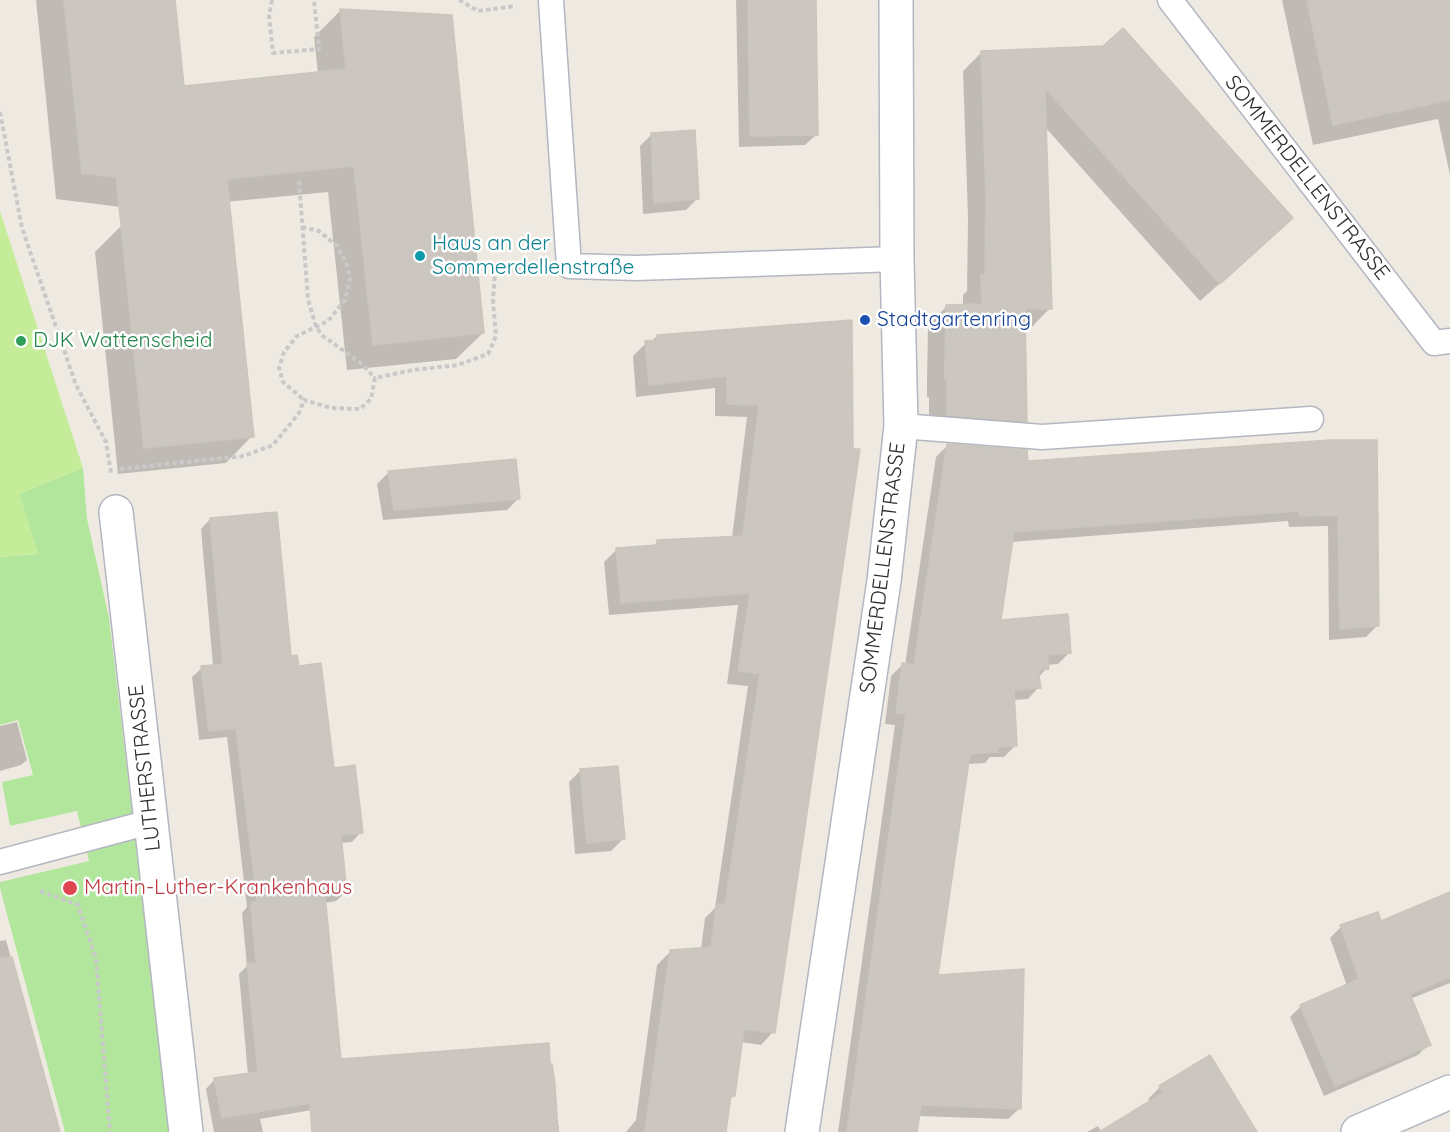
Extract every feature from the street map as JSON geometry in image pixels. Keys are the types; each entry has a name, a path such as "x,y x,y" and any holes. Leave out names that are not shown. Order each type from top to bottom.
{"street":[{"name":"SOMMERDELLENSTRASSE","path":"802,1132 884,581 901,426 897,259 896,0"},
{"name":"LUTHERSTRASSE","path":"116,512 186,1132"},
{"path":"1358,1132 1450,1092"}],"lane":[{"name":"SOMMERDELLENSTRASSE","path":"1170,0 1434,343 1450,340"},
{"path":"551,1 569,266 636,267 897,259"},
{"path":"901,426 1041,437 1311,419"},
{"path":"0,862 150,822"}],"path":[{"path":"272,0 268,16 273,53 319,49 315,0"},
{"path":"459,0 478,11 551,1"},
{"path":"0,112 22,228 76,385 106,442 116,512"},
{"path":"299,181 308,299 316,327 323,336 362,364 375,378"},
{"path":"302,227 319,231 337,246 347,265 350,278 345,300 328,321 297,336 284,352 279,368 283,382 304,400 331,408 360,409 371,399 375,378"},
{"path":"375,378 413,370 458,365 488,354 496,336 492,301 495,272 569,266"},
{"path":"110,469 244,456 273,445 299,413 304,400"},
{"path":"34,889 78,905 96,959 110,1132"}],"green space":[{"name":"DJK Wattenscheid","path":"0,211 83,468 19,494 38,554 0,557"},
{"name":"Martin-Luther-Krankenhaus","path":"83,468 87,519 109,618 170,1132 65,1132 0,888 0,882 89,861 77,811 10,826 2,782 33,775 18,720 0,725 0,557 38,554 19,494"}],"building":[{"name":"Haus an der Sommerdellenstraße","path":"64,0 175,0 184,86 346,69 340,9 452,15 484,333 373,345 354,166 227,179 254,437 144,448 116,177 82,173"},
{"path":"748,0 816,0 818,135 750,136"},
{"path":"1307,0 1450,0 1450,100 1333,125"},
{"path":"1123,28 1293,218 1220,284 1045,88 1052,309 1025,309 1027,422 947,415 946,305 982,304 981,275 985,275 986,197 981,51 1103,46"},
{"path":"695,130 699,199 654,203 651,133"},
{"path":"852,320 853,449 860,449 775,1033 744,1029 735,1096 731,1096 726,1132 645,1132 670,950 711,947 717,904 725,904 760,674 738,671 750,593 621,603 616,548 657,545 657,540 743,536 759,405 727,404 727,376 649,385 645,341 657,340 657,335"},
{"path":"1330,440 1377,440 1379,626 1340,629 1338,515 1300,516 1299,511 1014,532 1001,620 1068,614 1071,653 1047,655 1049,669 1038,670 1041,688 1014,690 1017,746 997,747 998,752 970,754 938,975 1024,969 1021,1109 921,1105 917,1132 847,1132 906,714 896,713 902,663 914,665 947,444 1027,450 1028,461"},
{"path":"516,459 520,499 394,510 388,471"},
{"path":"277,512 291,656 297,655 299,666 321,663 334,768 355,765 363,833 341,835 347,892 325,895 341,1059 549,1043 550,1064 552,1064 555,1084 558,1132 312,1132 310,1103 222,1118 214,1078 258,1072 247,963 256,963 251,902 257,901 236,728 209,731 201,666 223,664 210,518"},
{"path":"618,766 625,839 587,843 580,769"},
{"path":"1450,892 1450,977 1410,994 1431,1045 1335,1086 1300,1005 1359,979 1340,925 1378,912 1381,921"},
{"path":"12,957 60,1132 0,1132 0,958"},
{"path":"1210,1055 1257,1132 1099,1132 1163,1093 1159,1086"}],"place":[{"name":"Haus an der Sommerdellenstraße","path":"420,256"},
{"name":"Stadtgartenring","path":"865,320"},
{"name":"DJK Wattenscheid","path":"21,341"},
{"name":"Martin-Luther-Krankenhaus","path":"70,888"}]}
